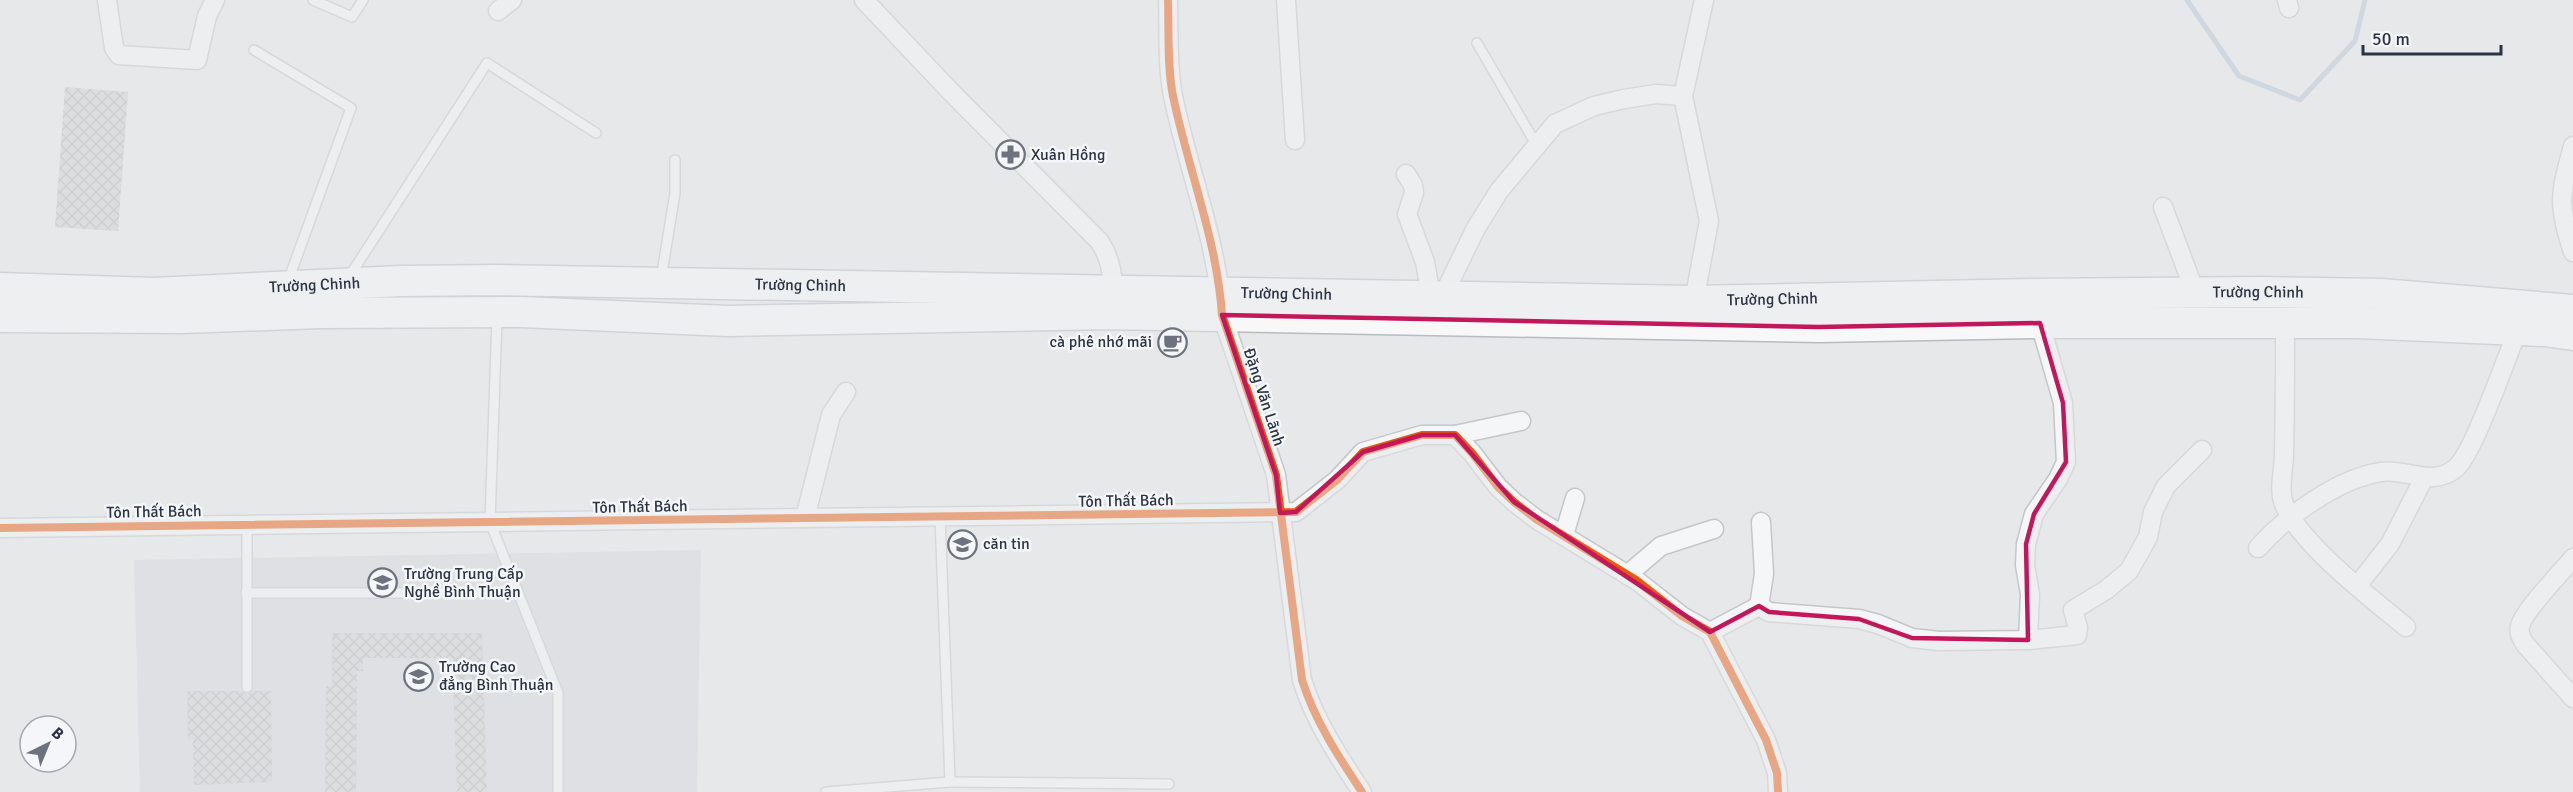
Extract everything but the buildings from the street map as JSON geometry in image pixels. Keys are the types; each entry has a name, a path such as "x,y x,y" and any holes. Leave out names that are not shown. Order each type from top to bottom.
{"highway":[{"name":"Trường Chinh","path":"0,288 154,293 345,284 499,280 661,282 1110,302 1222,304 1819,327 2358,323 2518,330 2573,335"},
{"name":"Trường Chinh","path":"1222,304 1437,296 1694,301 2195,292 2381,294 2573,310"},
{"name":"Trường Chinh","path":"0,317 184,318 319,313 498,312 728,321 1110,302"}],"street":[{"path":"107,0 114,48 120,55 197,60 207,16 215,0"},
{"path":"864,0 951,92 1100,242 1111,264 1110,302"},
{"name":"Đặng Văn Lãnh","path":"1168,0 1173,94 1201,198 1222,304 1276,476 1302,680 1310,705 1336,754 1362,792"},
{"path":"1286,0 1295,140"},
{"path":"1694,301 1709,221 1683,96 1704,0"},
{"path":"1437,296 1499,191 1555,124 1594,106 1656,94 1683,96"},
{"path":"2573,146 2560,200 2563,221 2573,252"},
{"path":"1406,174 1413,185 1414,193 1407,214 1437,296"},
{"path":"2163,207 2195,292"},
{"path":"2028,640 2030,594 2025,565 2026,544 2034,514 2058,479 2066,462 2063,403 2054,324"},
{"path":"2285,325 2284,456 2281,495 2292,519 2302,532 2357,586 2406,627"},
{"path":"2258,548 2268,536 2331,489 2382,471 2424,478 2443,475 2455,469 2462,460 2518,330"},
{"path":"805,518 831,415 846,392"},
{"name":"Tôn Thất Bách","path":"0,528 1296,512 1337,480 1363,452 1422,435 1455,435 1521,421"},
{"path":"1455,435 1468,447 1498,487 1536,519 1627,575 1682,616 1710,632 1766,740 1777,773 1778,792"},
{"path":"1759,606 1769,612 1859,620 1878,624 1912,638 1939,641 2028,640 2077,635 2078,628 2073,610 2106,590 2129,571 2148,537 2153,512 2166,486 2202,450"},
{"path":"2357,586 2390,544 2424,478"},
{"path":"1564,535 1575,498"},
{"path":"1759,606 1764,574 1761,522"},
{"path":"1627,575 1662,546 1714,529"},
{"path":"2573,558 2529,611 2520,626 2520,634 2525,644 2573,698"},
{"path":"1710,632 1759,606"}],"lane":[{"path":"313,0 352,17 363,0"},
{"path":"1477,43 1537,146"},
{"path":"254,50 351,108 285,287"},
{"path":"345,284 488,63 596,133"},
{"path":"661,282 674,204 675,160"},
{"path":"498,312 490,522 558,693 558,792"},
{"path":"940,517 950,782"},
{"path":"247,525 247,687"},
{"path":"246,593 518,593"},
{"path":"826,792 950,782 1169,784"}],"highlighted area":[{"path":"1222,315 1620,324 1819,327 2040,323 2063,403 2066,462 2034,514 2026,544 2028,640 1912,638 1859,619 1769,612 1759,606 1710,632 1514,502 1455,435 1422,435 1363,452 1296,512 1280,513 1276,475"}],"shaded area":[{"name":"Trường Cao đẳng Bình Thuận","path":"701,550 697,792 140,792 134,560"}],"waterway":[{"path":"2187,0 2239,76 2300,100 2355,41 2365,0"}],"cycle path":[{"path":"1168,0 1171,85 1214,259 1222,315 1276,475 1302,680 1320,724 1362,792"},
{"path":"0,528 1296,512 1337,480 1363,452 1422,435 1455,435 1498,487 1536,519 1636,580 1682,616 1710,632 1766,740 1777,773 1778,792"}],"place":[{"name":"Xuân Hồng","path":"1010,155"},
{"name":"cà phê nhớ mãi","path":"1173,342"},
{"name":"căn tin","path":"962,544"},
{"name":"Trường Trung Cấp Nghề Bình Thuận","path":"383,583"},
{"name":"Trường Cao đẳng Bình Thuận","path":"418,676"}]}
